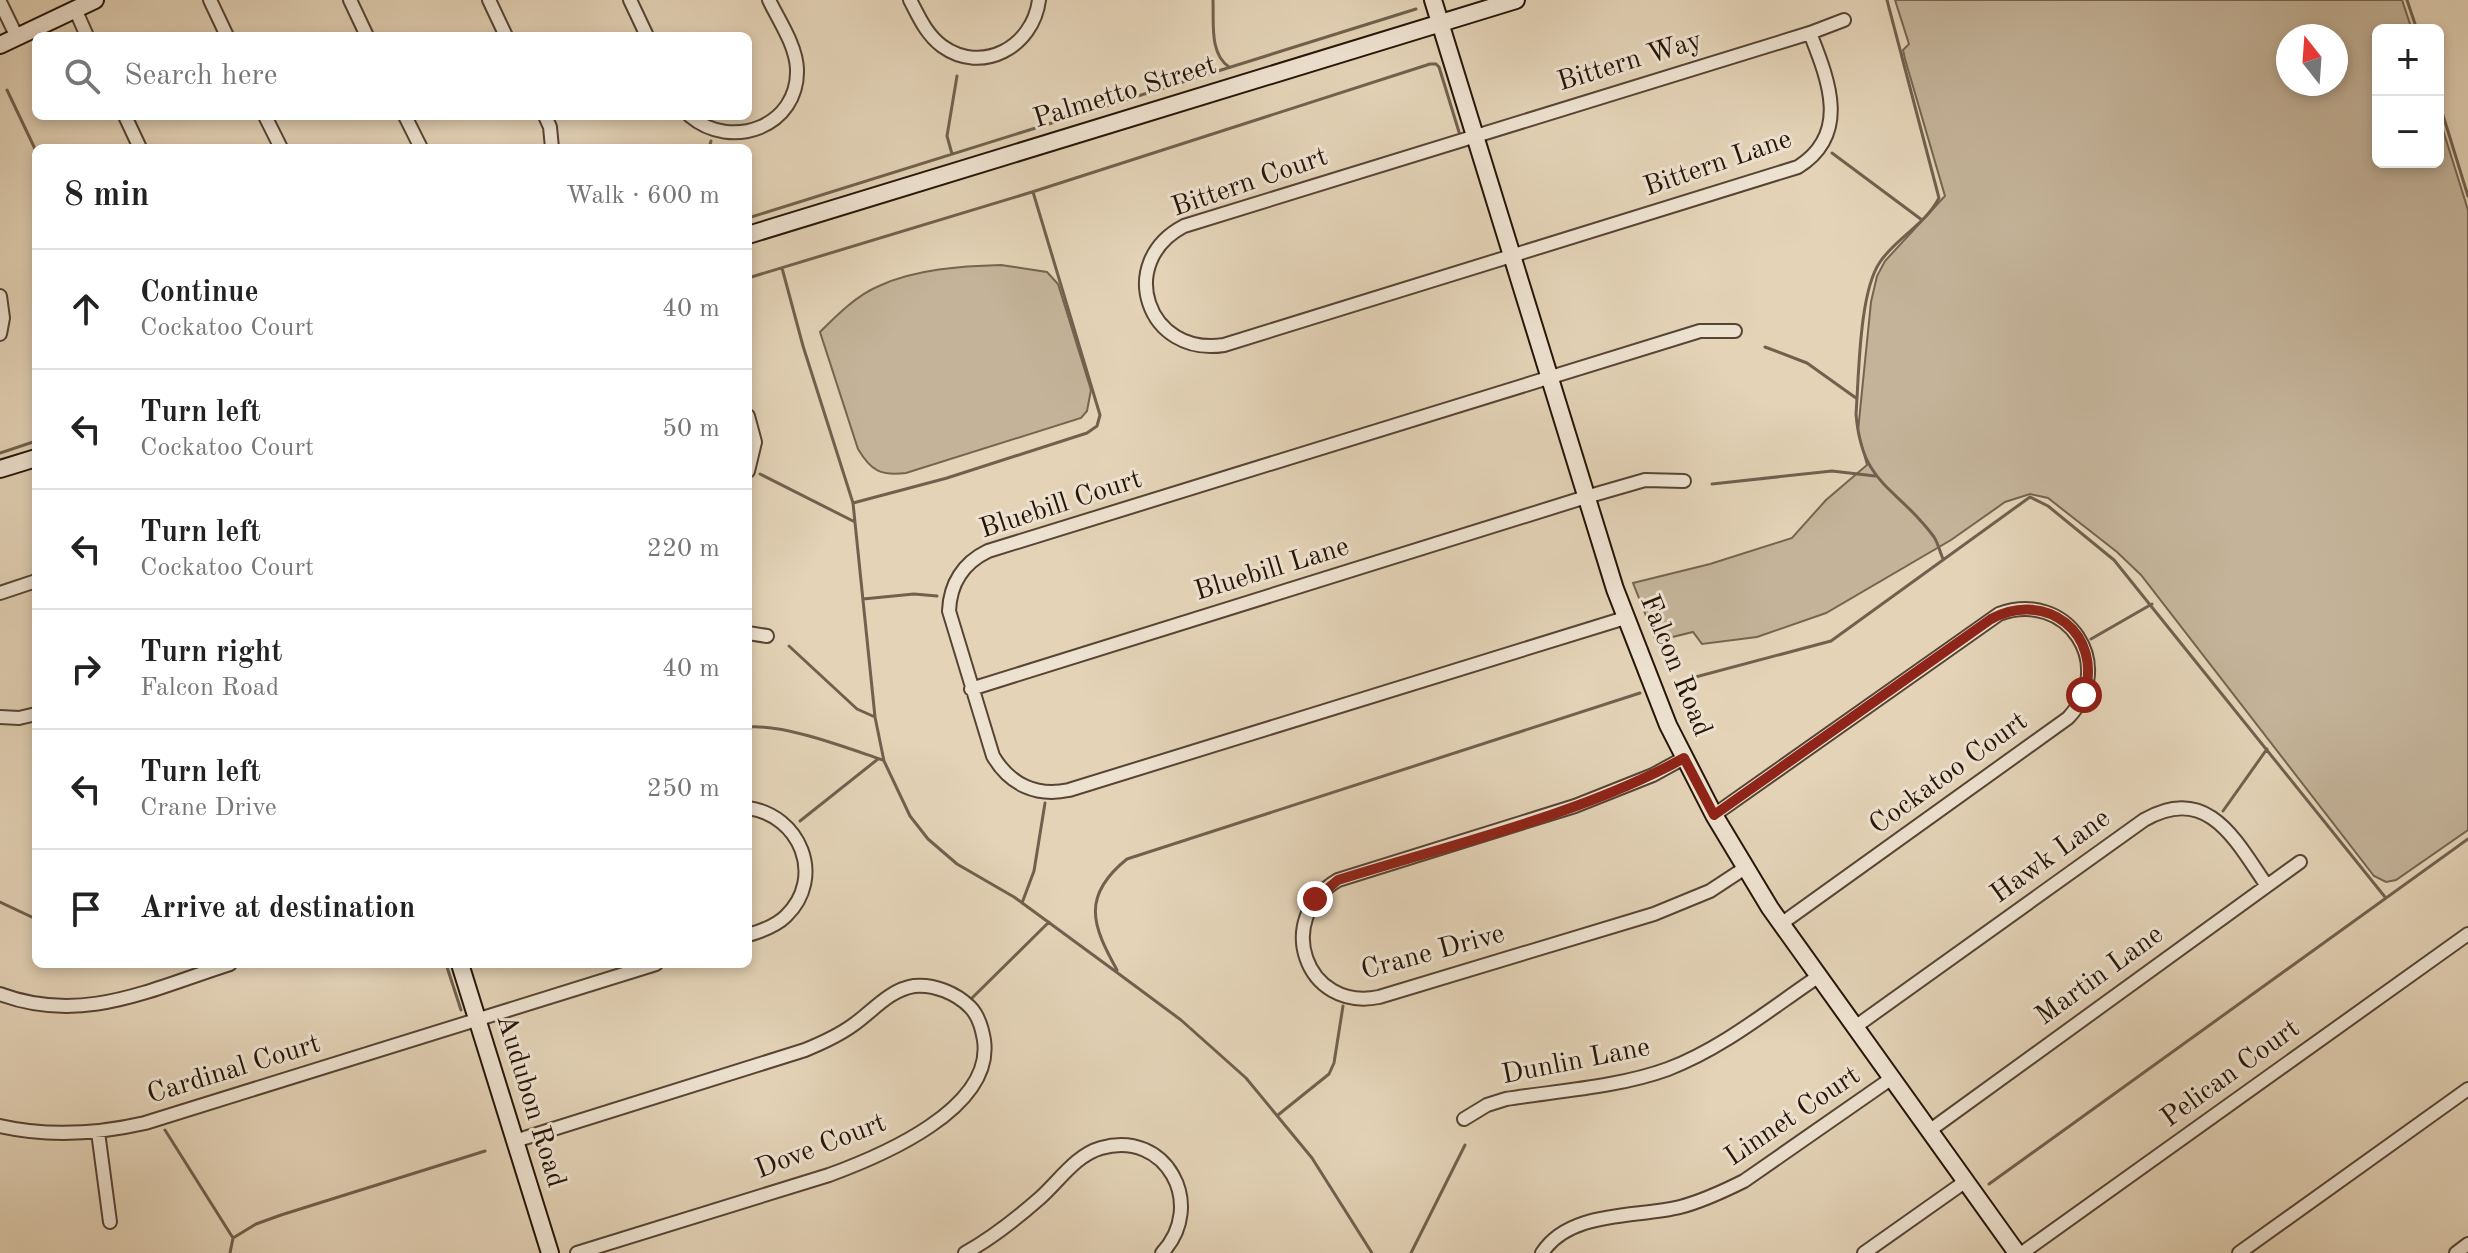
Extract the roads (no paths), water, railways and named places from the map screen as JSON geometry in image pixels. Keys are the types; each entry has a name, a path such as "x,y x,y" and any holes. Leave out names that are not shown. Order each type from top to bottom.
{"street":[{"path":"0,45 95,0"},
{"path":"210,0 225,32"},
{"path":"350,0 365,32"},
{"path":"489,0 504,32"},
{"path":"630,0 645,32"},
{"path":"697,120 715,131 745,133 772,121 786,107 795,89 796,60 769,0"},
{"path":"910,0 933,39 957,54 977,57 1005,52 1021,40 1033,23 1039,0"},
{"name":"Falcon Road","path":"1433,0 1625,618 1684,758 1714,815 1781,924 2020,1253"},
{"name":"Palmetto Street","path":"752,234 1516,0"},
{"path":"0,2 17,37"},
{"path":"75,9 85,32"},
{"name":"Bittern Way","path":"1475,134 1844,20"},
{"name":"Bittern Lane","path":"1513,256 1798,167 1805,162 1826,137 1832,113 1829,90 1810,33"},
{"path":"127,120 138,144"},
{"path":"267,120 279,144"},
{"path":"407,120 419,144"},
{"path":"546,120 552,144"},
{"name":"Bittern Court","path":"1475,134 1176,230 1161,243 1148,269 1146,288 1150,307 1159,323 1180,340 1215,346 1513,256"},
{"path":"0,296 3,318 0,334"},
{"name":"Bluebill Court","path":"1625,618 1061,792 1042,792 1025,787 1003,771 993,756 951,620 950,601 959,575 979,556 1700,331 1735,331"},
{"path":"752,431 755,442 752,454"},
{"path":"0,469 32,459"},
{"name":"Bluebill Lane","path":"971,689 1586,497 1645,480 1684,481"},
{"path":"0,593 32,582"},
{"name":"Cockatoo Court","path":"1714,815 1999,614 2026,608 2045,611 2062,620 2081,640 2087,658 2087,686 2080,703 2068,718 1781,924"},
{"path":"752,634 767,636"},
{"path":"0,717 32,715"},
{"name":"Crane Drive","path":"1684,758 1653,775 1575,806 1338,880 1321,892 1305,918 1302,938 1310,967 1320,981 1337,993 1365,999 1379,997 1654,914 1710,891 1745,868"},
{"path":"752,809 769,813 786,824 803,850 806,868 801,895 791,910 770,927 752,934"},
{"name":"Hawk Lane","path":"1855,1027 2144,820 2161,811 2189,809 2216,819 2230,832 2267,886"},
{"name":"Martin Lane","path":"1929,1131 2300,862"},
{"name":"Pelican Court","path":"2020,1253 2468,934"},
{"path":"0,994 54,1008 94,1005 217,968"},
{"name":"Audubon Road","path":"461,968 550,1253"},
{"name":"Cardinal Court","path":"0,1126 49,1133 98,1132 145,1123 643,968"},
{"name":"Dunlin Lane","path":"1464,1119 1487,1105 1506,1099 1638,1077 1689,1060 1724,1041 1819,976"},
{"name":"Dove Court","path":"515,1141 805,1050 838,1035 888,997 912,987 940,989 953,994 969,1006 977,1017 985,1051 977,1078 951,1108 912,1138 829,1175 577,1253"},
{"name":"Linnet Court","path":"1542,1253 1556,1236 1582,1223 1678,1207 1744,1181 1892,1078"},
{"path":"2239,1253 2468,1089"},
{"path":"98,1132 110,1222"},
{"path":"965,1253 1013,1221 1081,1158 1104,1147 1122,1145 1140,1148 1156,1157 1170,1170 1179,1188 1182,1207 1179,1227 1162,1253"},
{"path":"1864,1253 1966,1181"},
{"path":"2456,1253 2468,1244"}],"waterway":[{"path":"1213,0 1215,45 1229,67"},
{"path":"1887,0 1939,198 1926,216 1887,253 1873,276 1861,335 1856,414 1860,438 1874,472 1934,537 1943,559"},
{"path":"2407,0 2415,24"},
{"path":"752,217 1416,9"},
{"path":"752,277 1032,192 1430,64 1439,67 1459,132"},
{"path":"952,154 947,136 957,76"},
{"path":"7,90 33,144"},
{"path":"2444,118 2468,196"},
{"path":"1832,153 1922,220"},
{"path":"853,503 947,478 1087,433 1097,426 1100,415 1033,192"},
{"path":"782,268 803,346 853,503 875,717 884,761 910,816 928,839 957,864 1014,897 1119,974 1181,1020 1246,1078 1312,1158 1372,1253"},
{"path":"1765,347 1807,363 1856,398"},
{"path":"0,453 32,442"},
{"path":"1712,484 1832,471 1875,476"},
{"path":"760,474 855,522"},
{"path":"1673,683 1831,641 2030,497 2048,506 2114,560 2385,897"},
{"path":"863,599 914,594 937,596"},
{"path":"2091,639 2152,604"},
{"path":"789,646 857,709 875,717"},
{"path":"1117,970 1102,939 1095,912 1103,886 1127,859 1640,693"},
{"path":"752,727 797,733 883,760"},
{"path":"2223,811 2267,749"},
{"path":"800,821 878,759"},
{"path":"1022,903 1034,871 1045,803"},
{"path":"1989,1184 2468,839"},
{"path":"0,902 32,917"},
{"path":"972,998 1049,922"},
{"path":"447,968 461,1010"},
{"path":"1278,1115 1329,1074 1334,1063 1343,1006"},
{"path":"165,1130 233,1238 230,1253"},
{"path":"1411,1253 1465,1145"},
{"path":"233,1238 256,1224 281,1215 485,1151"}]}
